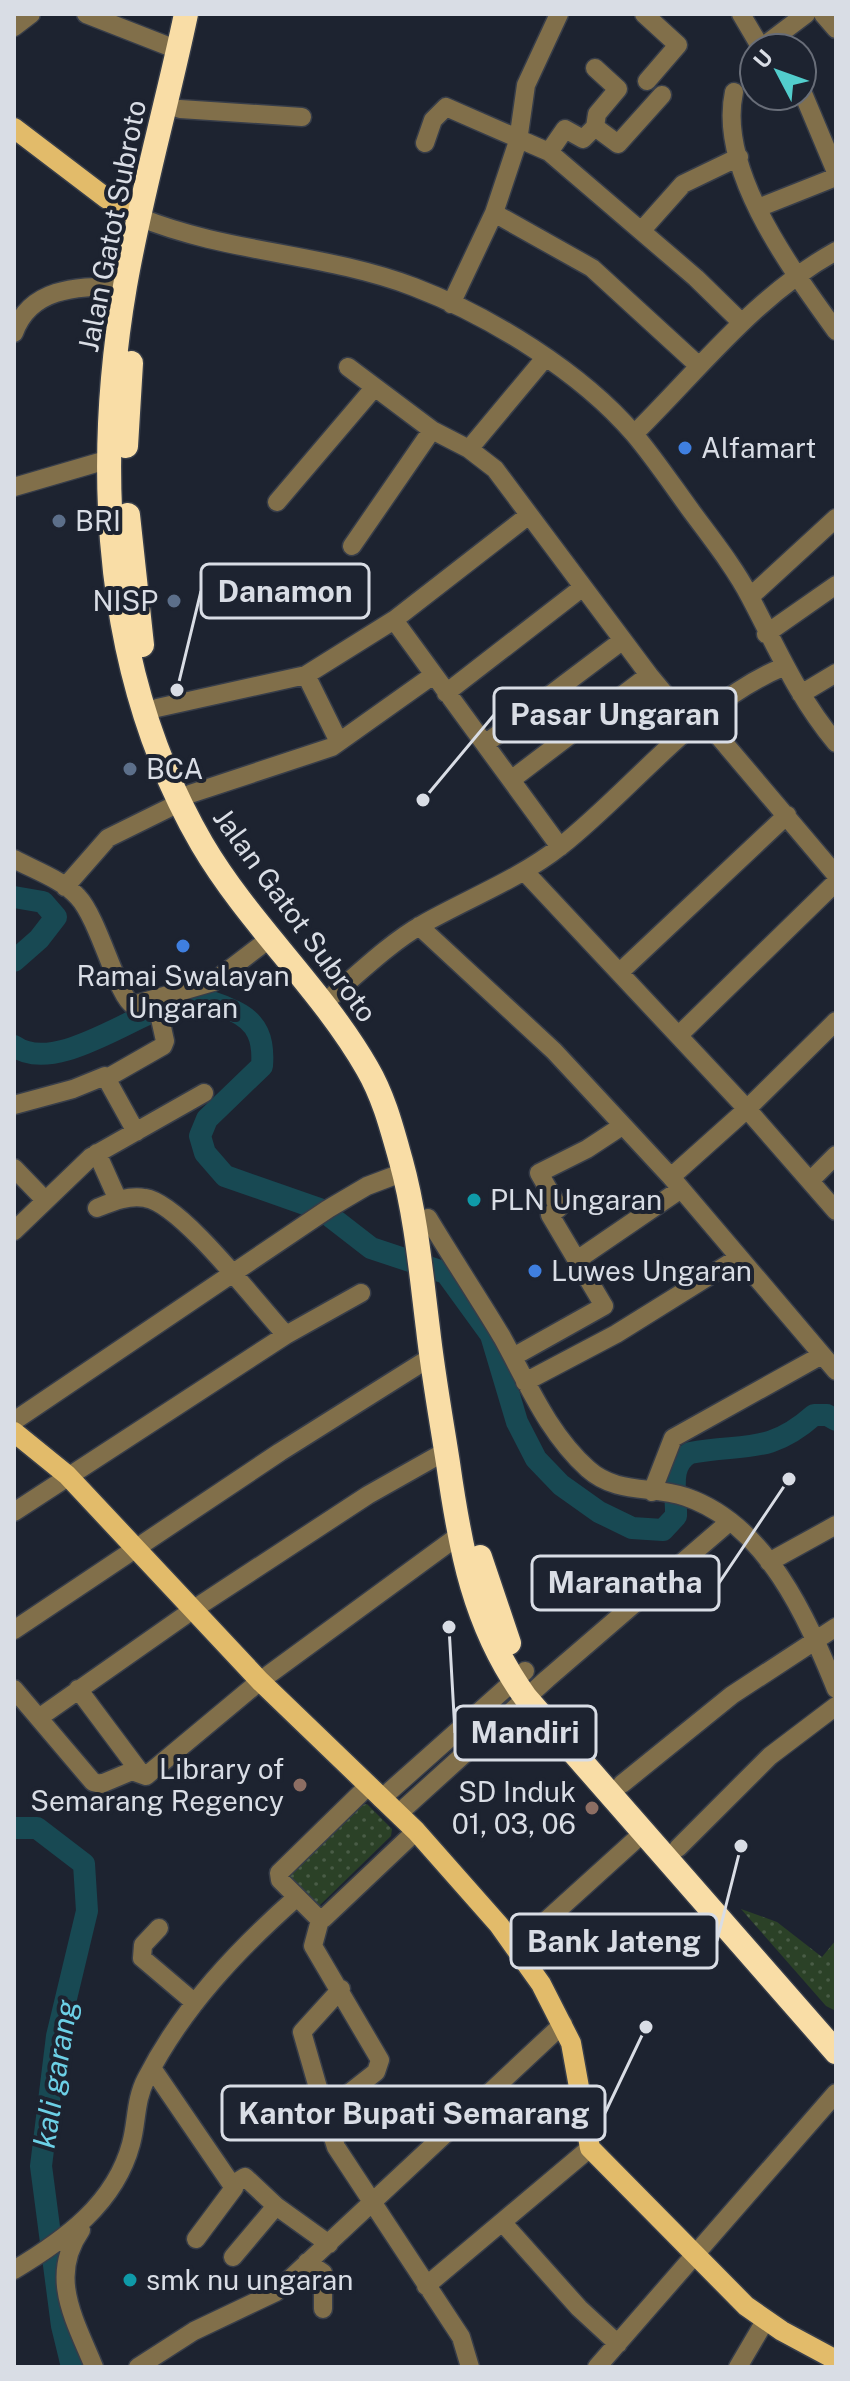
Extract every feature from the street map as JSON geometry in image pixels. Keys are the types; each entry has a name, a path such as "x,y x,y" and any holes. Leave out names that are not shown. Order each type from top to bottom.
{"highway":[{"name":"Jalan Gatot Subroto","path":"186,14 145,219 138,294 125,457 137,620 157,708 185,799 241,879 332,996 374,1055 392,1088 416,1158 428,1218 432,1265 431,1357 458,1536 475,1606 526,1684"},
{"name":"Jalan Gatot Subroto","path":"201,14 180,109 125,286 114,381 110,459 123,637 152,739 218,869 348,1038 368,1069 384,1105 404,1172 473,1531 492,1601 526,1684"},
{"path":"526,1684 622,1784 836,2029"},
{"path":"526,1684 644,1832 836,2052"}],"main road":[{"path":"14,128 106,198 145,219"},
{"path":"14,1432 67,1475 260,1681 416,1831 517,1947 563,2024 576,2064 590,2148 716,2279 765,2321 836,2360"}],"street":[{"path":"14,27 31,14"},
{"path":"86,14 178,50"},
{"path":"451,304 494,213 518,141 526,85 559,14"},
{"path":"644,14 678,45 647,81"},
{"path":"741,14 761,48 806,14"},
{"path":"823,14 836,29"},
{"path":"595,68 643,116"},
{"path":"549,152 565,129 583,139 595,127 597,114 617,91"},
{"path":"734,92 732,120 739,157 758,208 796,274 836,331"},
{"path":"595,127 615,145 662,95"},
{"path":"425,143 433,120 445,107 549,152 642,230 740,321"},
{"path":"180,109 302,117"},
{"path":"758,208 836,175 810,112"},
{"path":"642,230 683,184 739,157"},
{"path":"494,213 592,268 699,366"},
{"path":"145,219 202,237 371,273 451,304 545,358 584,386 634,434 750,597 783,667 836,743"},
{"path":"634,434 740,321 796,274 836,251"},
{"path":"14,333 18,312 34,301 53,293 125,286"},
{"path":"469,449 545,358"},
{"path":"348,367 432,430 469,449 495,469 649,675 787,815 836,875"},
{"path":"277,502 374,388"},
{"path":"352,546 432,430"},
{"path":"14,487 110,459"},
{"path":"157,708 306,675 394,620 529,515"},
{"path":"750,597 836,519"},
{"path":"766,634 836,585"},
{"path":"446,693 583,587"},
{"path":"394,620 560,847"},
{"path":"485,744 623,640"},
{"path":"332,996 419,926 525,872 560,847 698,723 744,686 783,667"},
{"path":"801,694 836,673"},
{"path":"306,675 339,742"},
{"path":"511,780 649,675"},
{"path":"65,887 108,838 185,799 339,742 432,676"},
{"path":"620,972 787,815"},
{"path":"14,859 78,896 95,923 126,1002 138,1005 213,982 269,939"},
{"path":"525,872 747,1109 836,1211"},
{"path":"679,1035 836,882"},
{"path":"419,926 554,1051 676,1183 836,1371"},
{"path":"107,1078 163,1046 165,1041 156,1000"},
{"path":"577,1260 676,1183 836,1021"},
{"path":"14,1105 73,1089 102,1076 107,1078 136,1132"},
{"path":"14,1231 44,1199 97,1153 204,1093"},
{"path":"513,1357 604,1306 550,1215 559,1208 539,1173 587,1149 622,1126"},
{"path":"97,1153 118,1200"},
{"path":"810,1181 836,1155"},
{"path":"14,1168 44,1199"},
{"path":"14,1421 328,1209 367,1186 404,1172"},
{"path":"97,1208 118,1200 144,1198 165,1206 198,1236 286,1335"},
{"path":"428,1218 513,1357 549,1424 591,1471 627,1489 686,1497 728,1523 769,1562 816,1640 836,1689"},
{"path":"525,1382 616,1334 738,1258"},
{"path":"14,1512 286,1335 361,1293"},
{"path":"657,1492 673,1438 822,1355"},
{"path":"14,1630 431,1357"},
{"path":"40,1717 194,1609 368,1495 446,1451"},
{"path":"320,1920 280,1880 280,1870 374,1793 526,1684 728,1523"},
{"path":"769,1562 836,1525"},
{"path":"14,1689 93,1782 101,1784 132,1771 149,1774 260,1681 458,1536"},
{"path":"622,1784 732,1695 836,1627"},
{"path":"398,1814 466,1752 526,1684"},
{"path":"78,1689 140,1772"},
{"path":"678,1848 770,1756 836,1706"},
{"path":"451,1736 466,1752"},
{"path":"325,2112 376,2072 380,2060 313,1946 320,1920 416,1831"},
{"path":"517,1947 644,1832"},
{"path":"94,2367 71,2311 64,2266 69,2247 115,2181 131,2147 139,2099 152,2068 195,2003 297,1897"},
{"path":"159,1928 143,1945 142,1958 195,2003"},
{"path":"341,1989 302,2032 336,2147 461,2337 470,2367"},
{"path":"138,2367 194,2331 276,2292 563,2024"},
{"path":"152,2068 234,2192 196,2239"},
{"path":"597,2367 836,2093"},
{"path":"426,2286 590,2148"},
{"path":"232,2185 245,2177 276,2206 329,2244"},
{"path":"14,2270 64,2238 99,2205"},
{"path":"233,2257 276,2206"},
{"path":"503,2223 579,2308 618,2344"},
{"path":"307,2262 323,2273 323,2309"},
{"path":"738,2367 765,2321"}],"green space":[{"path":"367,1804 392,1829 391,1836 318,1907 289,1876 290,1872 361,1805"},
{"path":"741,1909 777,1922 822,1957 836,1940 836,2011 826,2006"}],"waterway":[{"path":"14,897 43,902 56,917 39,939 14,961"},
{"path":"14,1046 31,1053 52,1053 74,1048 163,1007 188,1000 215,1003 242,1015 258,1033 262,1066 207,1119 200,1136 205,1153 225,1176 322,1210 371,1248 446,1273 491,1335 517,1422 536,1459 561,1485 599,1512 632,1528 663,1530 676,1516 676,1473 678,1465 690,1453 769,1442 798,1428 814,1415 827,1415 836,1420"},
{"name":"kali garang","path":"14,1828 37,1828 84,1864 87,1911 57,2036 41,2166 62,2326 72,2367"}],"place":[{"name":"Alfamart","path":"685,448"},
{"name":"BRI","path":"59,521"},
{"name":"NISP","path":"174,601"},
{"name":"Danamon","path":"177,690"},
{"name":"BCA","path":"130,769"},
{"name":"Pasar Ungaran","path":"423,800"},
{"name":"Ramai Swalayan Ungaran","path":"183,946"},
{"name":"PLN Ungaran","path":"474,1200"},
{"name":"Luwes Ungaran","path":"535,1271"},
{"name":"Maranatha","path":"789,1479"},
{"name":"Mandiri","path":"449,1627"},
{"name":"Library of Semarang Regency","path":"300,1785"},
{"name":"SD Induk 01, 03, 06","path":"592,1808"},
{"name":"Bank Jateng","path":"741,1846"},
{"name":"Kantor Bupati Semarang","path":"646,2027"},
{"name":"smk nu ungaran","path":"130,2280"}]}
